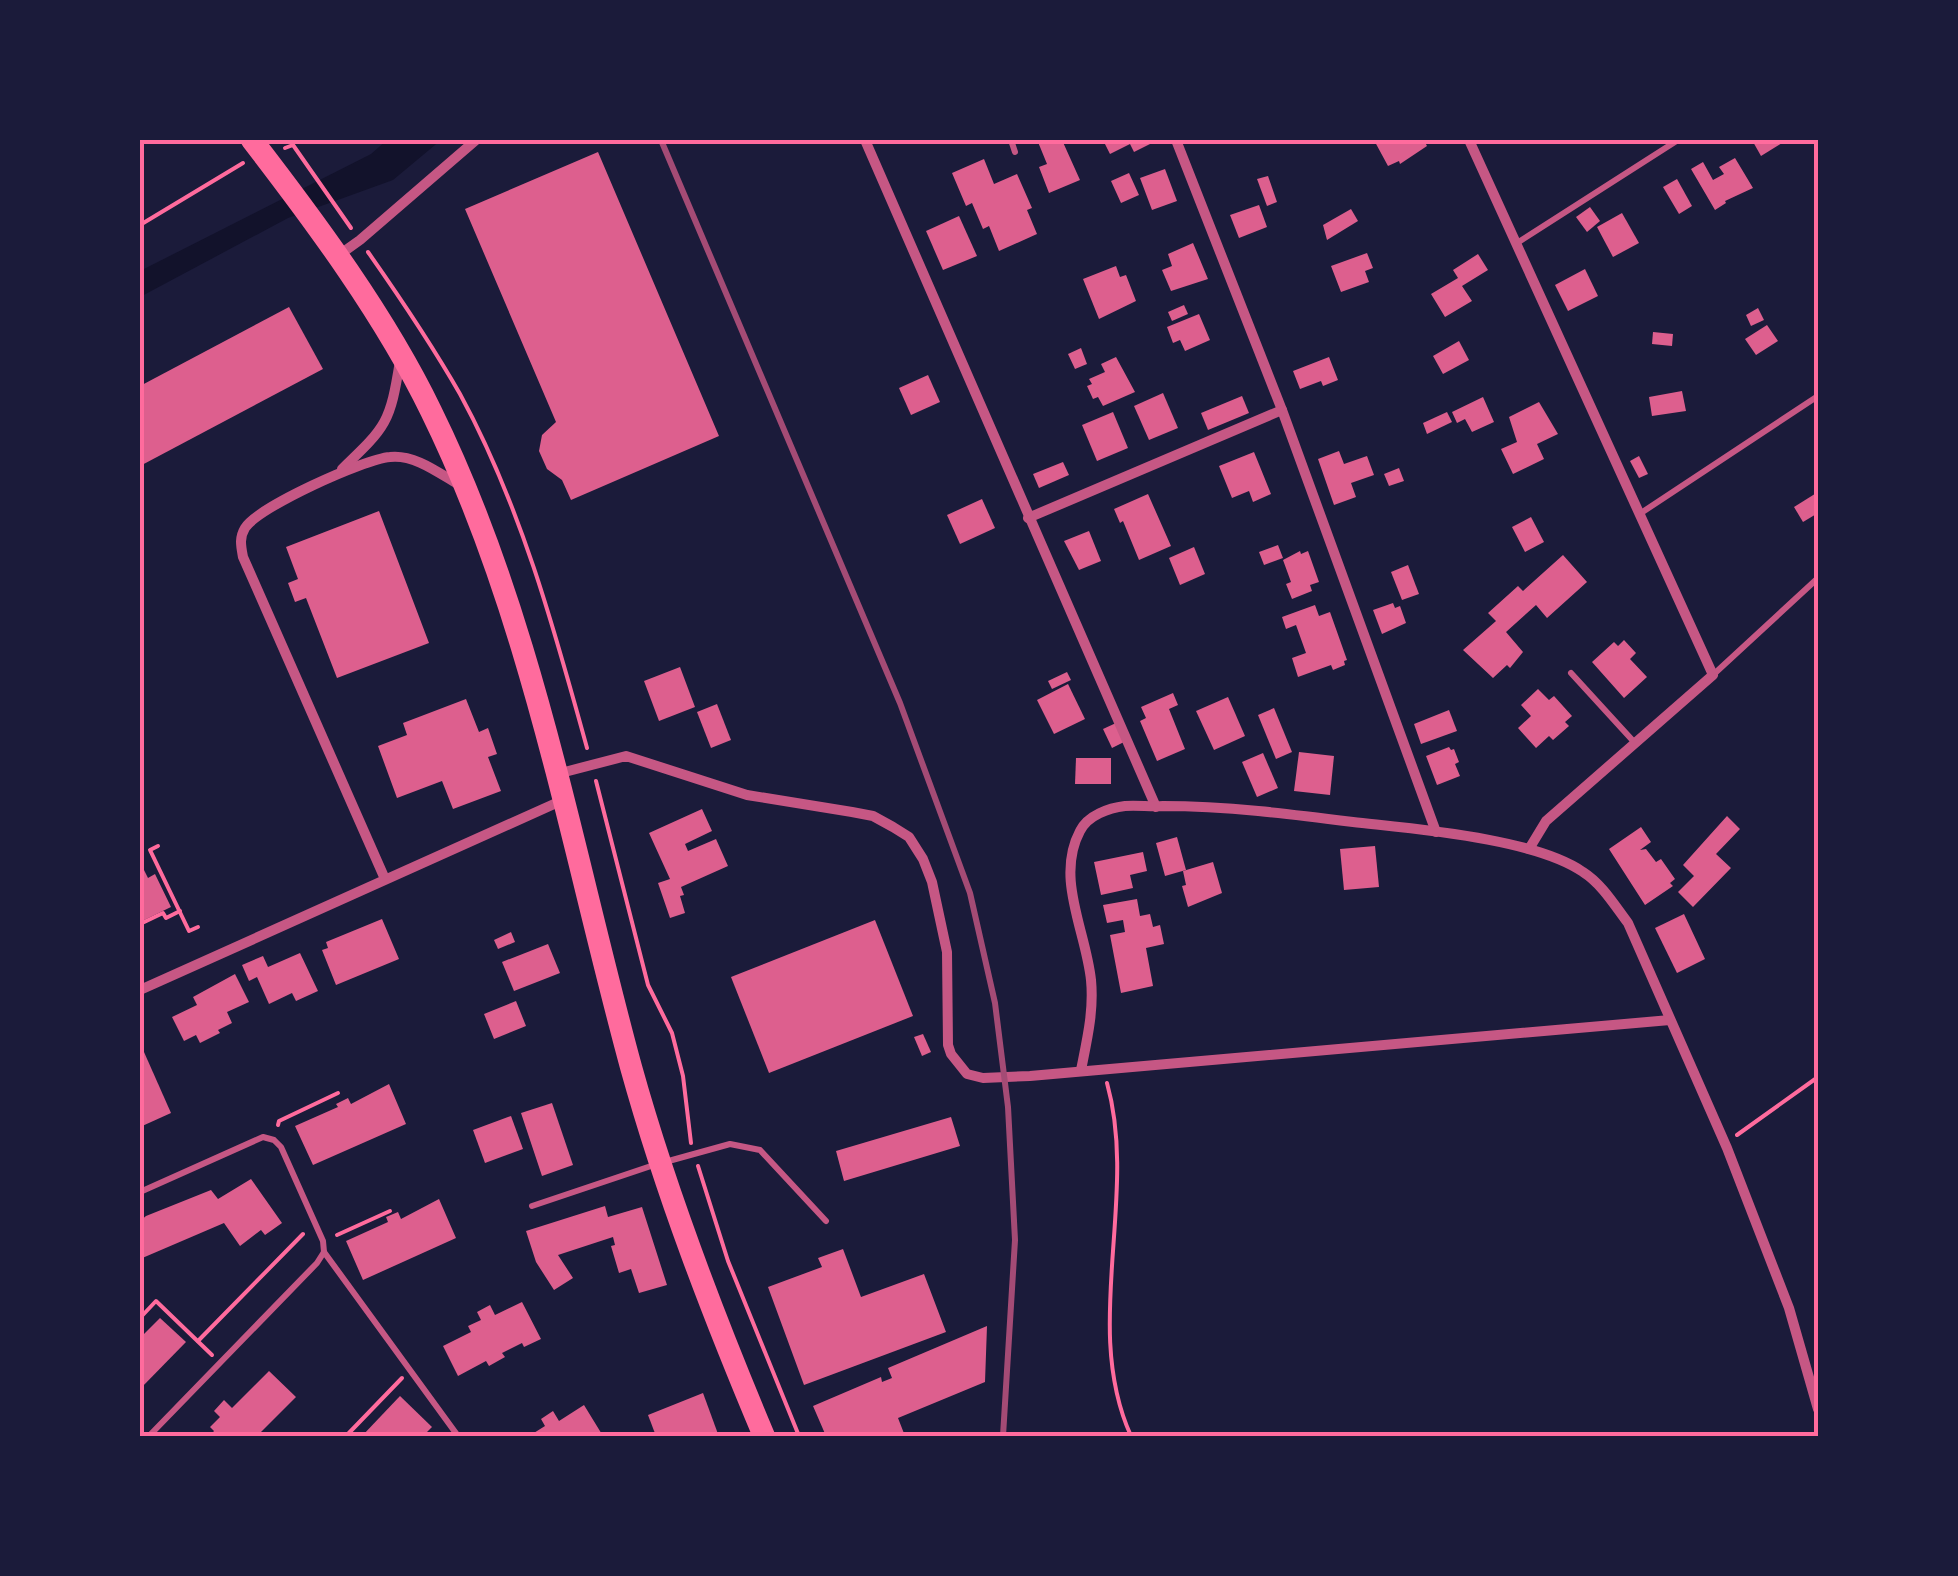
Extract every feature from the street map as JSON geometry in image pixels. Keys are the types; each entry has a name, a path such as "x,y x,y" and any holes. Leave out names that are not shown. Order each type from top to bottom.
{"main road":[{"path":"252,140 401,355 466,489 498,575 556,774 660,1163 717,1323 764,1436"}],"street":[{"path":"330,248 360,240 476,140"},
{"path":"865,140 1156,806"},
{"path":"1176,140 1282,410 1436,832"},
{"path":"1469,140 1713,675 1546,821 1528,848"},
{"path":"338,473 378,435 392,410 401,355"},
{"path":"1028,518 1282,410"},
{"path":"385,879 244,558 240,539 247,524 262,512 338,473 390,456 414,460 466,489"},
{"path":"556,774 626,756 747,795 873,816 894,827 909,838 923,858 932,882 947,952 948,1045 967,1074 983,1078 1670,1020"},
{"path":"140,990 562,800"},
{"path":"1081,1070 1092,995 1070,881 1081,830 1092,816 1123,806 1208,806 1436,832 1528,848 1583,871 1628,923 1724,1141 1790,1308 1818,1409"}],"lane":[{"path":"1011,140 1016,152"},
{"path":"1516,243 1678,140"},
{"path":"1641,513 1818,396"},
{"path":"1713,675 1818,578"},
{"path":"1571,672 1635,743"},
{"path":"140,1192 262,1137 274,1140 281,1147 323,1241 324,1252 458,1436"},
{"path":"532,1206 694,1152 730,1144 760,1150 826,1221"},
{"path":"150,1436 324,1252"}],"path":[{"path":"292,145 420,327 462,398 513,511 559,646 648,985 672,1032 694,1152 728,1262 799,1436"},
{"path":"140,225 235,166"},
{"path":"158,846 150,850 180,911 190,931 198,927"},
{"path":"140,924 163,913 166,918 180,911"},
{"path":"1103,1069 1115,1110 1111,1356 1117,1405 1131,1436"},
{"path":"1724,1141 1743,1133 1818,1077"},
{"path":"274,1140 279,1120 338,1093"},
{"path":"323,1241 390,1211"},
{"path":"198,1341 314,1222"},
{"path":"140,1317 156,1301 220,1363"},
{"path":"346,1436 410,1370"}],"shaded area":[{"path":"387,140 441,140 393,180 288,218 140,297 140,271 371,154"}],"building":[{"path":"1062,140 1080,180 1049,193 1039,167 1047,164 1038,142"},
{"path":"1103,140 1152,143 1134,152 1130,144 1110,154"},
{"path":"1424,140 1427,146 1400,164 1399,161 1388,166 1375,142"},
{"path":"1752,140 1787,140 1761,156"},
{"path":"598,152 719,436 571,500 562,480 547,469 539,451 542,435 556,422 465,209"},
{"path":"1735,158 1753,188 1715,210 1691,169 1703,162 1713,180 1724,174 1719,167"},
{"path":"984,159 994,184 1017,174 1032,208 1027,210 1037,234 999,251 989,226 983,229 972,203 966,206 952,173"},
{"path":"1165,169 1177,201 1152,210 1140,178"},
{"path":"1129,173 1139,195 1121,203 1111,181"},
{"path":"1268,176 1277,202 1267,206 1257,179"},
{"path":"1677,179 1692,206 1679,214 1663,187"},
{"path":"1259,205 1267,227 1239,238 1230,215"},
{"path":"1590,207 1600,221 1587,232 1576,217"},
{"path":"1351,209 1358,221 1327,240 1323,225"},
{"path":"1622,213 1639,243 1613,257 1597,227"},
{"path":"959,216 977,256 943,270 926,231"},
{"path":"1193,243 1208,279 1171,291 1162,270 1172,266 1168,254"},
{"path":"1367,253 1373,268 1365,271 1369,282 1341,292 1331,266"},
{"path":"1478,254 1488,270 1462,286 1472,301 1445,317 1431,294 1458,278 1453,270"},
{"path":"1116,266 1120,277 1126,275 1136,301 1099,319 1083,279"},
{"path":"1585,269 1598,296 1568,311 1555,285"},
{"path":"1184,305 1188,314 1172,321 1168,312"},
{"path":"289,307 323,369 140,466 140,386"},
{"path":"1758,308 1764,320 1751,326 1746,315"},
{"path":"1199,314 1210,340 1185,351 1180,340 1173,343 1167,327"},
{"path":"1767,325 1778,341 1756,355 1745,339"},
{"path":"1653,332 1673,334 1672,346 1652,344"},
{"path":"1459,341 1469,360 1443,374 1433,356"},
{"path":"1081,348 1087,364 1075,369 1068,354"},
{"path":"1116,357 1135,392 1103,406 1098,397 1093,399 1087,386 1092,384 1089,379 1105,372 1101,364"},
{"path":"1329,357 1338,380 1300,389 1293,371"},
{"path":"928,375 940,402 911,415 899,388"},
{"path":"1682,391 1686,411 1652,416 1649,397"},
{"path":"1163,393 1178,428 1149,440 1134,406"},
{"path":"1242,396 1249,413 1208,430 1201,413"},
{"path":"1483,397 1494,422 1472,432 1465,419 1457,423 1452,412"},
{"path":"1539,402 1558,434 1537,444 1544,459 1513,474 1501,449 1517,442 1509,417"},
{"path":"1113,412 1128,448 1097,461 1082,425"},
{"path":"1447,412 1452,422 1427,434 1423,423"},
{"path":"1339,451 1344,464 1367,456 1374,475 1351,483 1356,497 1334,505 1318,459"},
{"path":"1254,452 1271,494 1253,502 1249,491 1232,498 1219,466"},
{"path":"1639,456 1648,474 1639,478 1630,461"},
{"path":"1063,462 1069,475 1039,488 1033,474"},
{"path":"1399,468 1404,481 1389,486 1384,474"},
{"path":"1818,492 1818,513 1803,522 1794,507"},
{"path":"1148,494 1171,546 1139,560 1114,509"},
{"path":"982,499 995,528 960,544 947,515"},
{"path":"379,511 429,643 337,678 306,598 295,602 288,583 298,579 286,547"},
{"path":"1531,517 1544,542 1525,552 1512,527"},
{"path":"1089,531 1101,561 1079,570 1064,541"},
{"path":"1278,545 1283,558 1264,565 1259,552"},
{"path":"1194,547 1205,574 1180,585 1169,558"},
{"path":"1308,551 1319,582 1310,585 1312,591 1292,599 1283,560"},
{"path":"1563,555 1587,582 1547,618 1536,605 1506,632 1523,652 1510,668 1507,665 1493,678 1463,650 1496,621 1488,613 1518,586 1523,591"},
{"path":"1408,565 1419,594 1402,600 1391,572"},
{"path":"1393,603 1395,608 1400,606 1406,623 1382,634 1373,610"},
{"path":"1315,605 1319,616 1330,612 1347,660 1333,670 1331,665 1298,677 1292,658 1306,653 1296,625 1286,629 1282,617"},
{"path":"1624,640 1636,653 1630,659 1647,677 1624,698 1592,662 1614,642 1618,646"},
{"path":"680,667 695,707 659,721 644,681"},
{"path":"1067,672 1071,680 1052,689 1048,681"},
{"path":"1068,684 1085,719 1054,734 1037,700"},
{"path":"1538,689 1549,700 1554,696 1572,716 1565,722 1569,726 1536,748 1518,728 1531,716 1521,705"},
{"path":"1173,693 1178,705 1169,709 1185,749 1157,761 1140,721 1146,718 1141,707"},
{"path":"1228,697 1245,736 1214,750 1196,711"},
{"path":"466,699 479,732 488,728 497,754 488,757 501,791 453,809 442,781 397,798 378,746 407,735 403,723"},
{"path":"717,704 731,740 711,748 697,712"},
{"path":"1274,708 1292,752 1276,759 1258,715"},
{"path":"1449,710 1457,731 1421,744 1414,724"},
{"path":"1116,723 1124,742 1112,748 1103,729"},
{"path":"1449,747 1454,749 1459,762 1455,764 1460,776 1437,785 1426,756"},
{"path":"1299,752 1334,756 1330,795 1294,791"},
{"path":"1263,753 1278,788 1257,797 1242,762"},
{"path":"1076,758 1111,758 1111,784 1075,784"},
{"path":"702,809 712,831 685,844 688,851 716,839 728,866 681,887 685,913 670,918 658,883 670,879 649,833"},
{"path":"1727,816 1740,829 1716,854 1731,868 1693,907 1678,892 1694,876 1683,865"},
{"path":"1641,827 1651,842 1640,850 1646,849 1656,862 1661,859 1675,879 1670,883 1673,886 1645,905 1609,849"},
{"path":"1177,837 1186,870 1165,876 1156,843"},
{"path":"1375,846 1379,887 1344,890 1340,849"},
{"path":"1143,852 1147,871 1130,875 1133,888 1101,895 1094,862"},
{"path":"140,862 148,878 155,874 171,907 140,922"},
{"path":"1213,862 1222,893 1188,907 1182,886 1186,885 1183,871"},
{"path":"1137,899 1140,916 1150,914 1153,927 1160,925 1164,944 1146,948 1153,986 1121,993 1110,935 1125,932 1123,920 1107,923 1103,905"},
{"path":"1684,914 1705,959 1677,973 1655,928"},
{"path":"382,919 399,959 336,985 322,950 328,948 326,942"},
{"path":"875,920 913,1016 769,1073 731,977"},
{"path":"511,932 515,942 498,949 494,940"},
{"path":"548,944 560,973 514,991 502,962"},
{"path":"300,953 318,991 296,1001 292,993 269,1004 257,977 249,981 242,965 263,956 268,967"},
{"path":"235,974 249,1002 227,1012 232,1023 218,1030 220,1033 200,1043 196,1035 184,1041 172,1017 197,1005 193,997"},
{"path":"516,1001 526,1026 494,1039 484,1014"},
{"path":"923,1034 931,1052 922,1056 914,1037"},
{"path":"140,1043 171,1113 140,1127"},
{"path":"389,1084 406,1124 313,1165 295,1126 338,1107 336,1104 348,1098 351,1104"},
{"path":"552,1103 573,1165 542,1176 521,1113"},
{"path":"511,1116 523,1149 485,1163 473,1130"},
{"path":"951,1117 960,1146 844,1181 836,1151"},
{"path":"251,1179 282,1223 265,1235 261,1230 240,1246 224,1223 140,1259 140,1221 146,1216 211,1190 218,1199"},
{"path":"439,1199 456,1238 363,1280 346,1241 388,1222 386,1217 398,1212 401,1219"},
{"path":"605,1206 608,1217 642,1207 667,1285 639,1293 631,1269 619,1273 611,1246 615,1245 613,1237 558,1255 573,1278 554,1290 536,1262 526,1231"},
{"path":"843,1249 861,1297 924,1274 946,1332 804,1385 768,1287 822,1267 818,1258"},
{"path":"522,1302 541,1339 524,1347 522,1343 502,1353 505,1357 489,1366 486,1361 458,1376 443,1346 471,1332 468,1326 481,1320 477,1312 490,1305 495,1315"},
{"path":"160,1318 186,1342 140,1389 140,1338"},
{"path":"987,1326 985,1382 898,1418 905,1436 826,1436 813,1406 881,1377 882,1382 892,1378 888,1368"},
{"path":"269,1371 296,1397 257,1436 210,1436 214,1431 210,1427 220,1417 214,1411 224,1400 232,1408"},
{"path":"703,1393 718,1434 656,1436 648,1415"},
{"path":"400,1396 432,1427 423,1436 362,1436"},
{"path":"584,1405 603,1436 529,1436 545,1426 541,1419 553,1411 559,1421"}],"railway":[{"path":"661,140 900,703 970,893 995,1003 1008,1107 1015,1240 1003,1436"}]}
